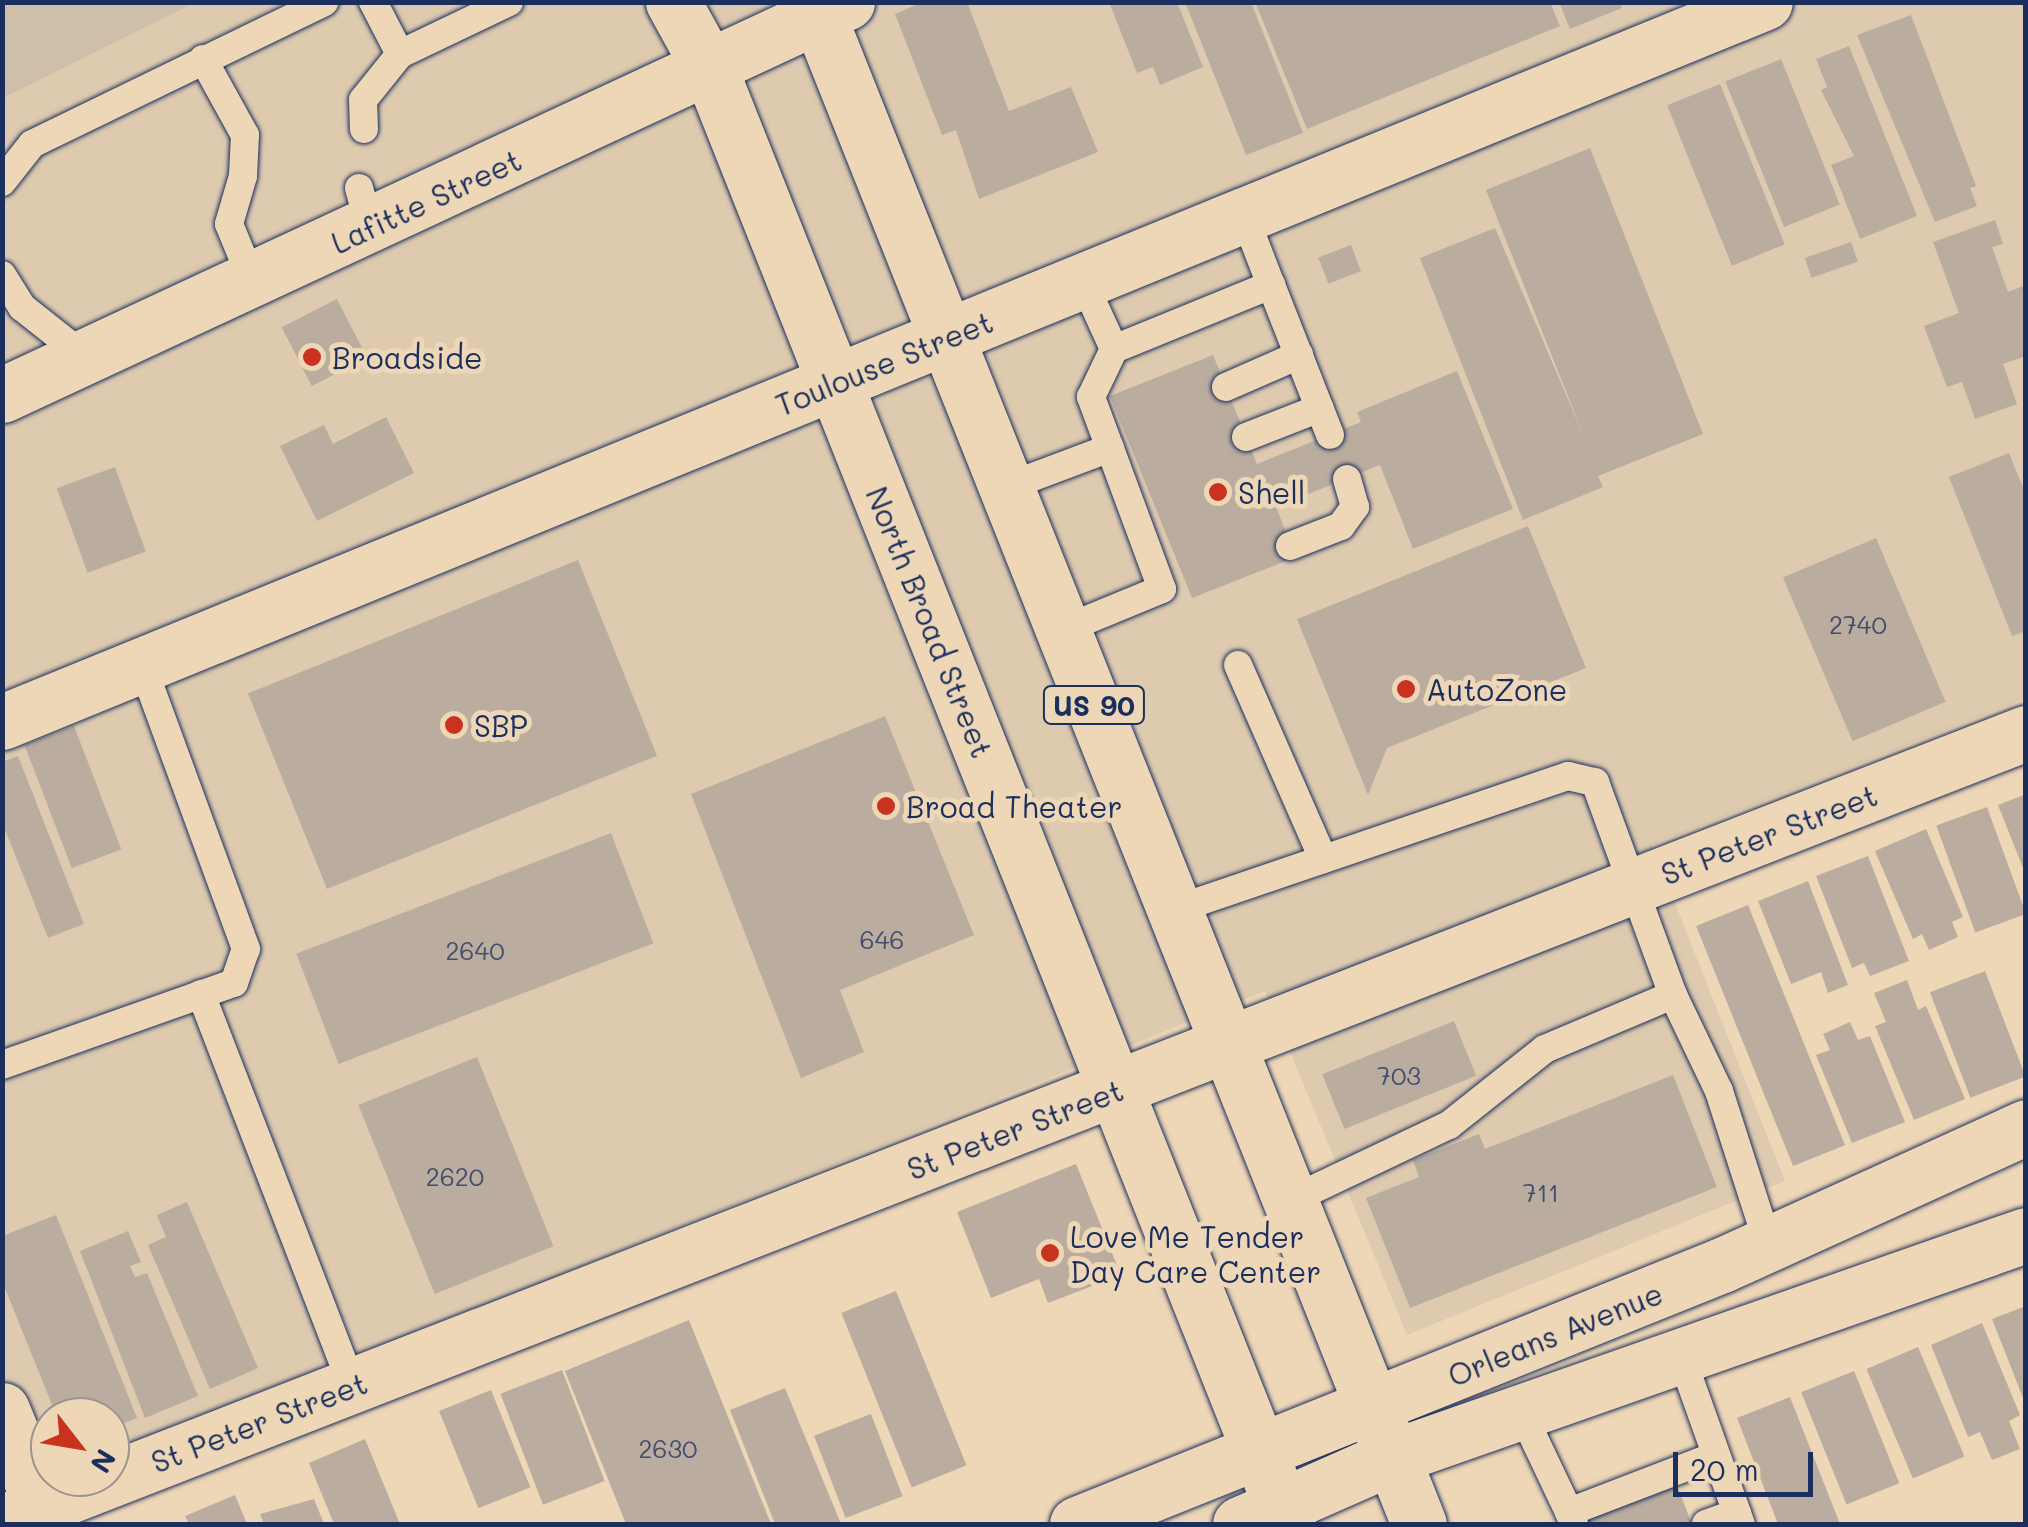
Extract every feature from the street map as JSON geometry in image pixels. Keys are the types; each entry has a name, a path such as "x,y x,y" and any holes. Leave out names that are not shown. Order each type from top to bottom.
{"street":[{"name":"North Broad Street","path":"673,2 710,69 1119,1089 1260,1452 1270,1519"},
{"name":"Toulouse Street","path":"2,722 1765,2"},
{"name":"Lafitte Street","path":"2,395 252,280 365,208 710,69 826,7"},
{"name":"US 90","path":"826,7 1174,910 1419,1524"},
{"name":"St Peter Street","path":"31,1517 352,1386 2026,733"},
{"name":"Orleans Avenue","path":"1270,1519 1383,1434 1768,1244 2026,1127"},
{"name":"Orleans Avenue","path":"1077,1524 1260,1452 1521,1411 2026,1235"},
{"path":"2,1410 31,1517"}],"lane":[{"path":"2,182 32,144 324,2"},
{"path":"373,2 400,54"},
{"path":"364,129 363,100 400,54 509,2"},
{"path":"203,60 245,135 243,176 228,224 252,280"},
{"path":"1244,215 1325,422 1246,437"},
{"path":"2,275 22,308 85,356"},
{"path":"1083,281 1114,349"},
{"path":"1065,629 1175,590 1135,485 1091,398 1114,349 1272,285"},
{"path":"1226,386 1299,355"},
{"path":"1009,486 1112,436"},
{"path":"1290,546 1341,526 1356,507 1347,478"},
{"path":"2,1065 234,983 246,949 142,665"},
{"path":"1238,666 1323,860"},
{"path":"1174,910 1568,776 1595,782 1673,995 1719,1091 1768,1244"},
{"path":"201,994 352,1386"},
{"path":"1291,1200 1449,1126 1545,1049 1673,995"},
{"path":"1680,1353 1739,1519 1706,1524"},
{"path":"1521,1411 1571,1518 1714,1456"}],"shaded area":[{"path":"3,2 195,2 195,3 3,98"},
{"path":"196,3 2025,3 2025,699 1652,845 1785,1181 1407,1335 1265,991 130,1448 130,1397 30,1397 30,1487 3,1500 3,98"}],"building":[{"path":"923,2 967,2 1009,111 1071,87 1098,152 979,199 956,130 942,135 895,14"},
{"path":"1109,2 1177,2 1203,67 1160,85 1153,67 1137,73"},
{"path":"1185,2 1251,2 1303,133 1246,155"},
{"path":"1255,2 1550,2 1560,26 1307,129"},
{"path":"1559,2 1620,2 1622,8 1570,29"},
{"path":"1911,15 1976,186 1970,188 1977,206 1935,222 1857,35"},
{"path":"1849,46 1917,216 1860,239 1831,165 1854,156 1821,90 1827,87 1816,59"},
{"path":"1781,59 1840,205 1784,227 1725,81"},
{"path":"1720,84 1785,244 1732,266 1667,105"},
{"path":"1590,148 1703,434 1598,476 1603,487 1523,520 1420,258 1495,228 1584,437 1486,190"},
{"path":"1995,220 2003,244 1992,247 2008,292 2026,285 2026,356 2003,364 2017,404 1975,419 1962,382 1947,387 1924,326 1959,313 1933,242"},
{"path":"1851,242 1858,262 1812,278 1805,258"},
{"path":"1351,245 1361,271 1328,284 1318,258"},
{"path":"337,299 367,358 312,386 282,327"},
{"path":"1213,355 1257,464 1361,422 1357,412 1457,371 1513,509 1413,549 1380,465 1276,507 1296,557 1192,598 1110,396"},
{"path":"386,417 414,473 317,521 280,446 324,425 333,444"},
{"path":"2009,453 2026,495 2026,631 2012,636 1949,477"},
{"path":"115,467 146,552 88,573 57,488"},
{"path":"1528,526 1586,668 1387,748 1368,795 1297,619"},
{"path":"1876,538 1946,702 1853,741 1783,577"},
{"name":"SBP","path":"578,560 657,756 327,889 248,693"},
{"path":"885,716 974,935 840,990 864,1052 801,1078 691,794"},
{"path":"74,726 121,849 72,868 25,745"},
{"path":"18,756 84,924 48,938 2,822 2,762"},
{"path":"2026,794 2026,873 2025,873 1998,805"},
{"path":"1987,807 2026,914 1975,933 1936,825"},
{"path":"1926,829 1963,917 1952,922 1958,937 1929,950 1922,934 1913,939 1875,851"},
{"path":"611,833 653,943 339,1064 296,954"},
{"path":"1868,856 1909,961 1870,976 1864,963 1852,968 1816,876"},
{"path":"1808,881 1848,985 1828,993 1821,972 1791,984 1758,901"},
{"path":"1748,905 1845,1145 1793,1166 1696,926"},
{"path":"1985,971 2025,1076 1970,1098 1930,992"},
{"path":"1907,980 1918,1010 1926,1006 1965,1099 1914,1120 1875,1026 1886,1022 1874,993"},
{"path":"1454,1021 1476,1076 1344,1129 1322,1074"},
{"path":"1850,1022 1858,1040 1870,1036 1905,1122 1852,1143 1816,1055 1830,1050 1823,1034"},
{"path":"477,1057 553,1246 435,1294 358,1105"},
{"path":"1673,1075 1717,1187 1410,1308 1366,1198 1419,1177 1413,1160 1479,1134 1485,1149"},
{"path":"1076,1164 1121,1275 1048,1303 1039,1279 991,1298 957,1212"},
{"path":"187,1202 258,1368 210,1389 148,1245 166,1237 157,1215"},
{"path":"56,1215 129,1397 49,1397 2,1281 2,1236"},
{"path":"128,1231 141,1262 130,1266 135,1277 147,1273 198,1396 145,1418 80,1251"},
{"path":"896,1291 966,1465 912,1487 841,1313"},
{"path":"2026,1306 2026,1403 2025,1403 1992,1319"},
{"path":"689,1320 771,1524 626,1524 565,1371"},
{"path":"1982,1323 2020,1415 2009,1421 2020,1449 1992,1460 1980,1432 1968,1437 1931,1345"},
{"path":"1918,1347 1964,1457 1913,1478 1866,1369"},
{"path":"562,1370 605,1481 543,1505 500,1394"},
{"path":"1854,1371 1899,1483 1846,1505 1801,1392"},
{"path":"785,1388 841,1524 775,1524 730,1410"},
{"path":"491,1390 530,1487 478,1508 439,1411"},
{"path":"1790,1397 1840,1524 1778,1524 1737,1418"},
{"path":"130,1400 137,1418 130,1421"},
{"path":"871,1414 903,1496 846,1518 814,1436"},
{"path":"365,1439 400,1524 334,1524 309,1463"},
{"path":"1674,1478 1692,1524 1585,1524 1581,1514"},
{"path":"235,1495 247,1524 189,1524 185,1516"},
{"path":"314,1499 324,1524 264,1524 260,1514"}],"place":[{"name":"Broadside","path":"312,357"},
{"name":"Shell","path":"1218,492"},
{"name":"AutoZone","path":"1406,689"},
{"name":"SBP","path":"454,725"},
{"name":"Broad Theater","path":"886,806"},
{"name":"Love Me Tender Day Care Center","path":"1050,1253"}]}
